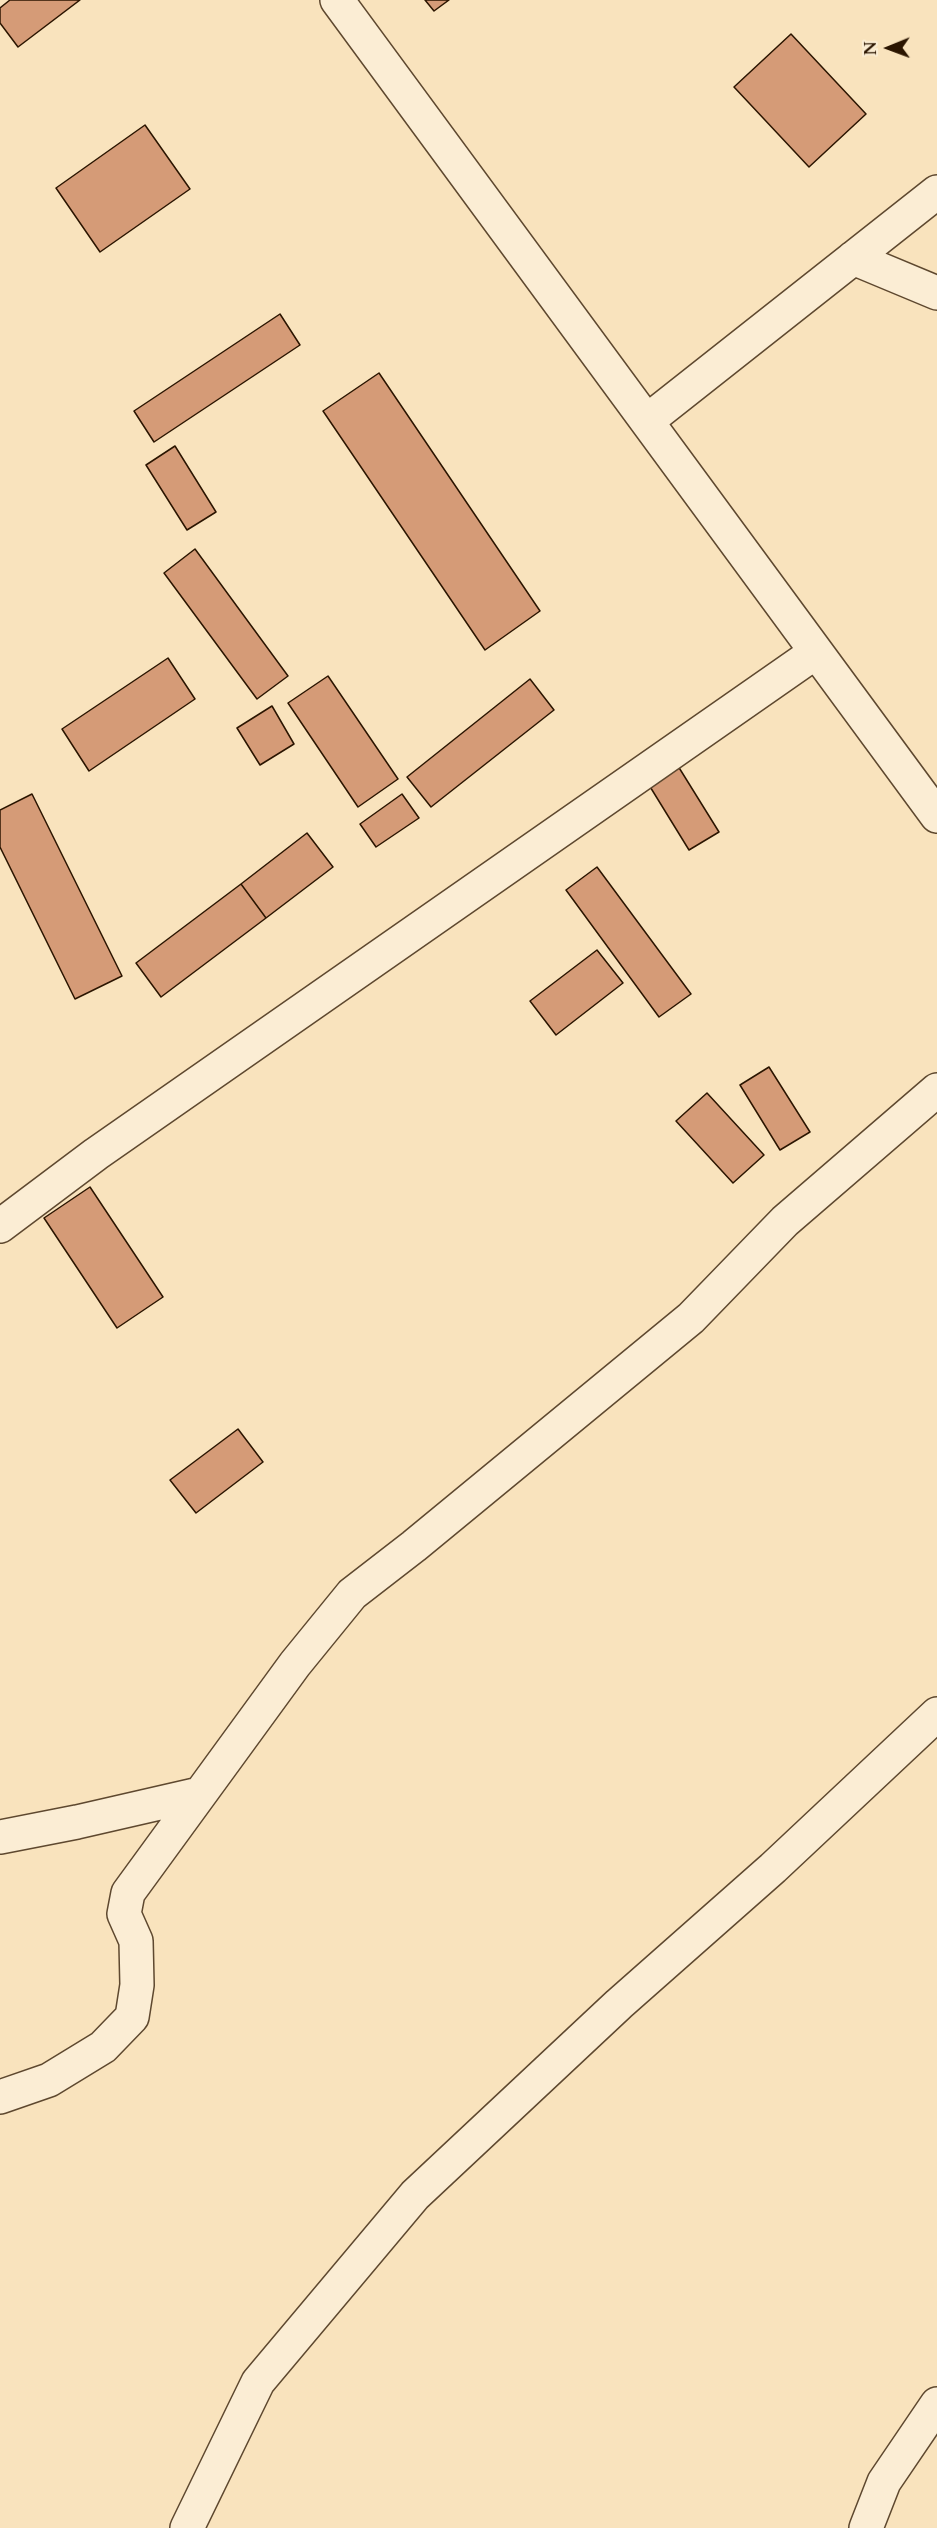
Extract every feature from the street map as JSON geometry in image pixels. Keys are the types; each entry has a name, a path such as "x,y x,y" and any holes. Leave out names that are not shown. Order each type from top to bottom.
{"street":[{"path":"337,0 937,816"},
{"path":"647,421 937,192"},
{"path":"853,258 937,292"},
{"path":"0,1226 96,1154 816,652"},
{"path":"0,2097 49,2080 104,2047 132,2017 137,1985 136,1941 124,1914 128,1893 295,1664 352,1594 414,1546 691,1318 785,1221 937,1090"},
{"path":"187,2528 258,2382 415,2195 619,2004 773,1868 937,1714"},
{"path":"0,1836 77,1822 199,1794"},
{"path":"866,2528 884,2482 937,2404"}],"building":[{"path":"10,0 80,0 18,47 0,23 0,8"},
{"path":"425,0 449,0 434,11"},
{"path":"791,34 866,114 809,167 734,87"},
{"path":"145,125 190,189 100,252 56,188"},
{"path":"280,314 300,345 154,442 134,411"},
{"path":"379,373 540,611 485,650 323,411"},
{"path":"175,446 216,512 187,530 146,465"},
{"path":"195,549 288,676 257,699 164,573"},
{"path":"168,658 195,699 89,771 62,729"},
{"path":"328,676 398,779 358,807 288,703"},
{"path":"530,679 554,710 431,807 407,777"},
{"path":"272,706 294,744 260,765 237,728"},
{"path":"678,766 719,832 689,850 649,785"},
{"path":"32,794 122,976 75,999 0,847 0,810"},
{"path":"402,794 419,818 376,847 360,824"},
{"path":"307,833 333,867 266,918 241,884"},
{"path":"597,867 691,994 659,1017 566,890"},
{"path":"241,884 266,918 161,997 136,963"},
{"path":"597,950 623,983 556,1035 530,1001"},
{"path":"769,1067 810,1132 780,1150 740,1085"},
{"path":"707,1093 764,1155 733,1183 676,1121"},
{"path":"90,1187 163,1297 117,1328 44,1218"},
{"path":"238,1429 263,1462 196,1513 170,1480"}]}
